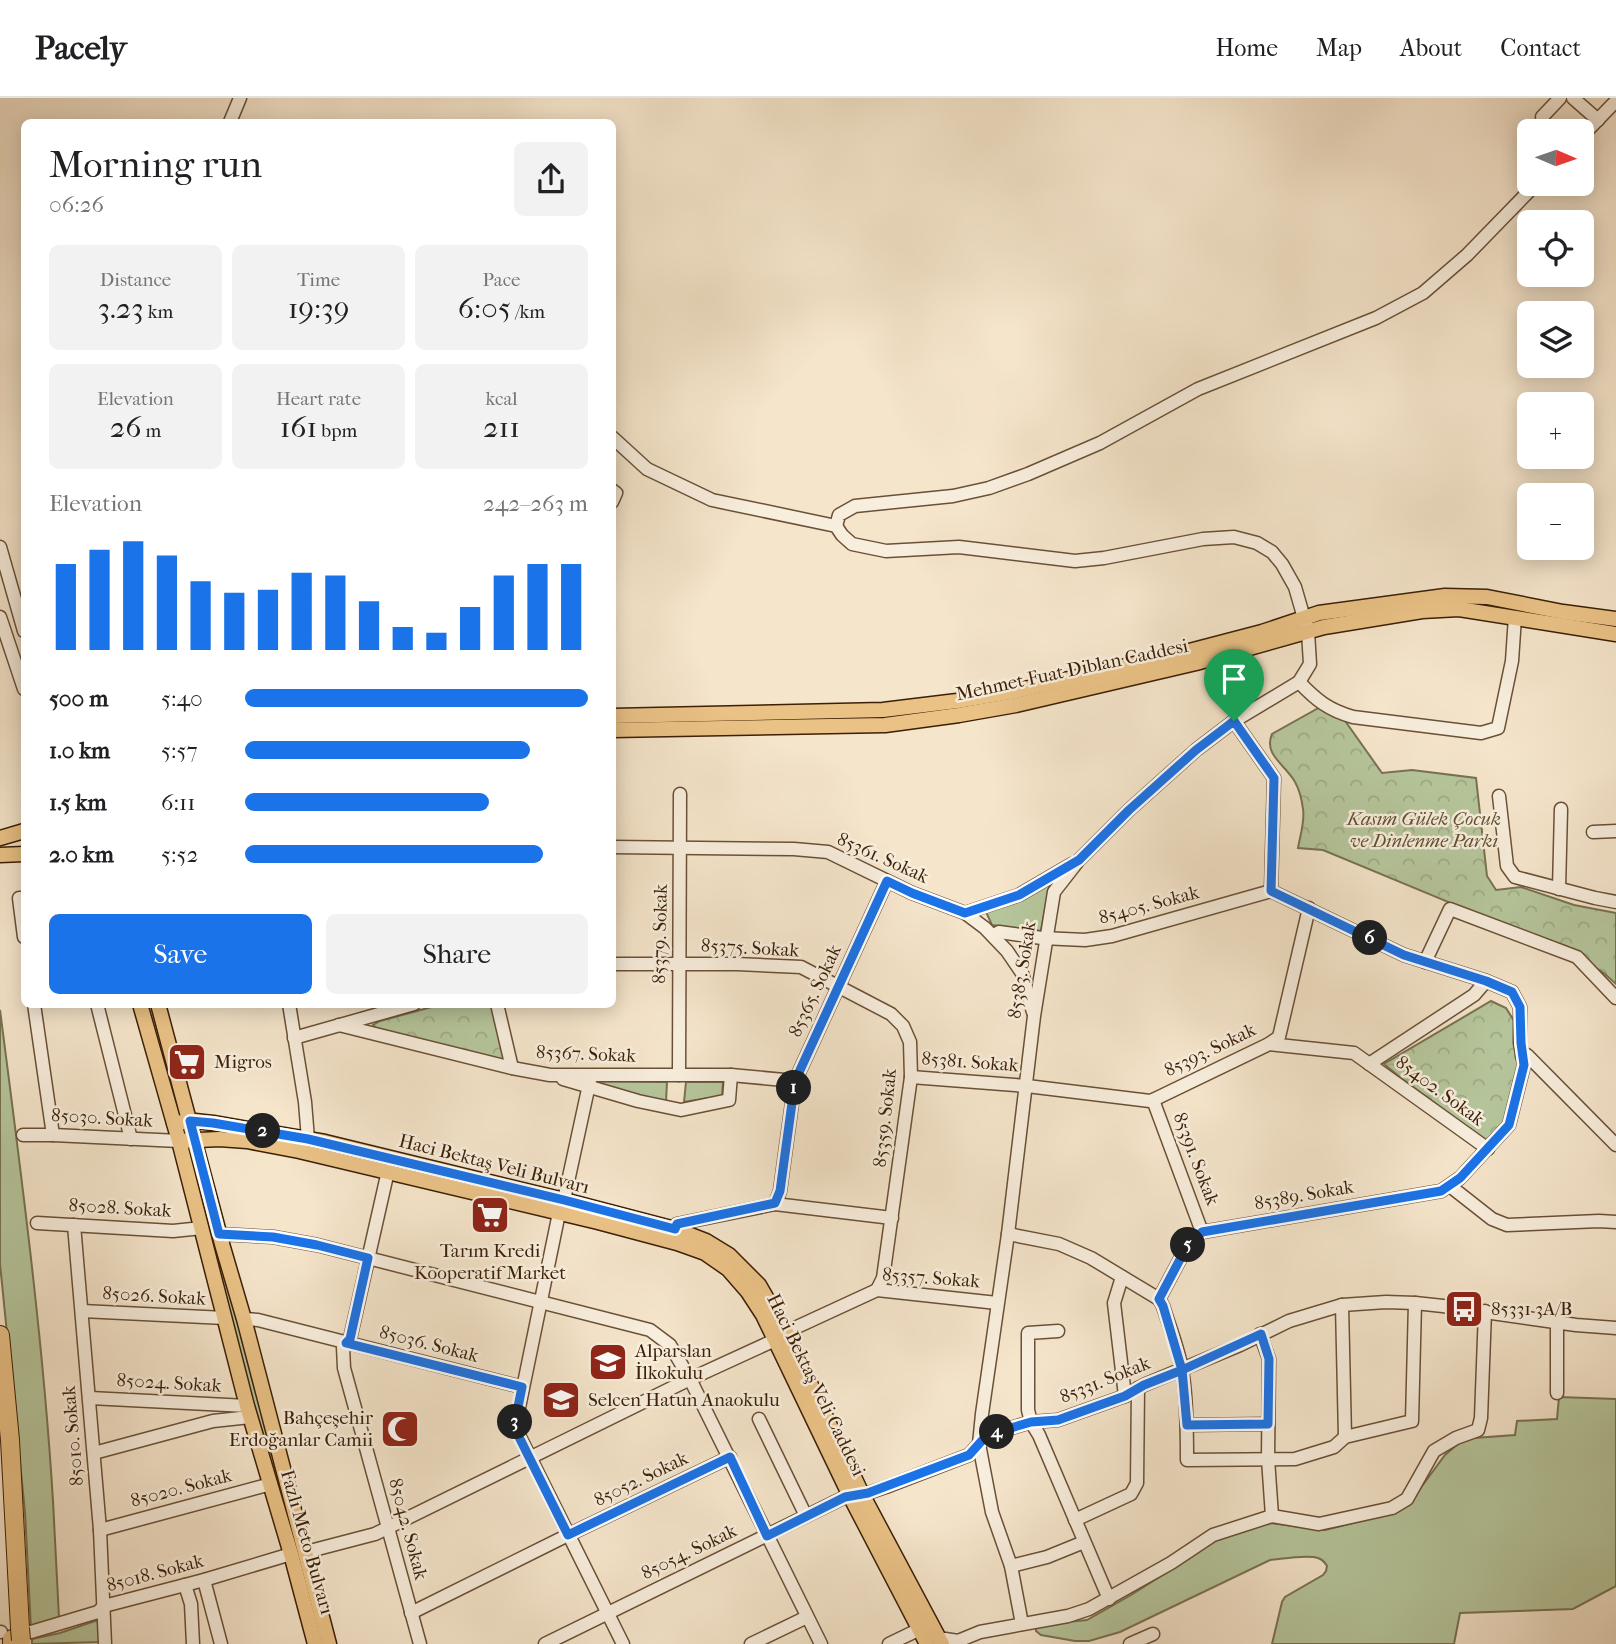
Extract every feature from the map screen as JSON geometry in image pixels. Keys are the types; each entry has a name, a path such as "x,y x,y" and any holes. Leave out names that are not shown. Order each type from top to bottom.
{"highway":[{"path":"0,1335 12,1482 14,1635"},
{"path":"0,1438 14,1635"}],"main road":[{"name":"Mehmet Fuat Diblan Caddesi","path":"616,730 885,725 959,715 1016,705 1196,663 1306,625 1319,613 1444,596 1486,597 1616,619"},
{"name":"Mehmet Fuat Diblan Caddesi","path":"616,716 883,710 957,701 1016,691 1262,632 1306,625 1324,627 1422,611 1459,609 1616,634"},
{"path":"0,838 21,832"},
{"path":"0,855 21,854"},
{"name":"Fazlı Meto Bulvarı","path":"141,1008 179,1141 249,1412 271,1484 329,1644"},
{"name":"Fazlı Meto Bulvarı","path":"159,1008 244,1319 298,1553 315,1644"},
{"path":"174,1123 190,1121"},
{"name":"Haci Bektaş Veli Bulvarı","path":"190,1121 308,1139 561,1206"},
{"name":"Haci Bektaş Veli Bulvarı","path":"179,1141 219,1139 299,1151 675,1229 706,1241 729,1255 759,1285 780,1336"},
{"name":"Haci Bektaş Veli Caddesi","path":"561,1206 705,1253 728,1269 748,1292 780,1336 920,1629 937,1643"},
{"name":"Haci Bektaş Veli Caddesi","path":"856,1495 937,1643"}],"street":[{"path":"231,119 240,98"},
{"path":"1542,117 1560,98"},
{"path":"1573,98 1598,120"},
{"path":"1594,124 1616,101"},
{"path":"836,526 839,515 855,506 953,496 989,488 1028,474 1100,443 1198,389 1376,318 1423,293 1467,255 1524,196"},
{"path":"616,441 648,469 712,500 836,526 852,544 886,551 959,547 1075,561 1203,539 1234,537 1257,543 1272,552 1295,587 1306,625 1310,664 1299,682 1315,699 1334,711 1353,717 1481,733 1498,728 1513,661 1515,617"},
{"path":"0,547 21,609"},
{"path":"0,617 21,680"},
{"name":"85383. Sokak","path":"1022,1624 1011,1566 992,1512 979,1444 1034,1016 1054,892 1079,860 1129,810 1196,750 1234,721 1299,682"},
{"path":"1234,721 1274,778 1271,891 1404,955 1512,992 1520,1007 1524,1065 1509,1125 1450,1186 1492,1219 1507,1225 1616,1222"},
{"name":"85379. Sokak","path":"680,794 680,1075"},
{"path":"1499,796 1507,866 1515,877 1616,902"},
{"path":"1559,889 1560,809"},
{"path":"1594,832 1616,831"},
{"name":"85361. Sokak","path":"616,847 794,849 828,852 912,893 965,913 993,936 1022,973 1034,1016"},
{"path":"965,913 1019,895 1079,860"},
{"name":"85365. Sokak","path":"775,1203 780,1191 795,1081 887,881"},
{"name":"85405. Sokak","path":"993,936 999,932 1085,940 1112,936 1271,891"},
{"path":"21,898 21,914"},
{"name":"85393. Sokak","path":"1027,1086 1150,1101 1269,1044 1279,1037 1309,908"},
{"path":"1425,962 1450,909 1577,957 1616,998"},
{"name":"85375. Sokak","path":"616,964 800,967 838,988"},
{"path":"1369,1064 1474,995 1486,981"},
{"name":"85359. Sokak","path":"838,988 891,1014 903,1026 910,1042 911,1077 883,1278 877,1290"},
{"path":"35,1008 53,1135"},
{"path":"98,1008 131,1139"},
{"path":"290,1008 305,1102 308,1139"},
{"path":"294,1038 400,1008"},
{"path":"498,1008 512,1068"},
{"name":"85367. Sokak","path":"339,1025 512,1068 590,1082 680,1075 731,1075 795,1081"},
{"name":"85402. Sokak","path":"1269,1044 1354,1053 1488,1149"},
{"path":"1522,1056 1527,1055 1616,1144"},
{"path":"623,1644 514,1427 539,1301 590,1082 667,1108 681,1110 729,1100 731,1075"},
{"name":"85381. Sokak","path":"911,1077 1027,1086"},
{"name":"85391. Sokak","path":"1153,1100 1202,1232"},
{"name":"85030. Sokak","path":"23,1135 179,1141"},
{"name":"85042. Sokak","path":"388,1171 350,1339 343,1347 344,1368 420,1644"},
{"name":"85389. Sokak","path":"1202,1232 1441,1191 1450,1186"},
{"path":"675,1229 677,1224 775,1203 892,1218"},
{"name":"85028. Sokak","path":"37,1223 173,1230 202,1228"},
{"name":"85010. Sokak","path":"74,1225 100,1530 105,1644"},
{"path":"1159,1299 1186,1248 1202,1232"},
{"path":"219,1234 273,1237 317,1245 650,1330 670,1345 690,1379 821,1644"},
{"path":"1008,1234 1059,1244 1091,1258 1159,1299 1182,1370 1187,1460 1295,1459 1334,1447 1345,1437 1412,1421 1415,1303"},
{"path":"1122,1277 1114,1303 1125,1396"},
{"name":"85357. Sokak","path":"530,1458 877,1290 997,1303"},
{"name":"85331. Sokak","path":"856,1495 886,1487 969,1455 987,1435 1031,1422 1058,1420 1125,1396 1289,1321 1342,1305 1415,1303 1616,1328"},
{"path":"1342,1305 1345,1437"},
{"name":"85026. Sokak","path":"82,1311 225,1318"},
{"path":"937,1643 945,1639 960,1642 980,1632 1068,1616 1089,1609 1171,1563 1213,1535 1272,1516 1319,1524 1392,1508 1407,1499 1434,1451 1478,1430 1481,1418 1485,1311"},
{"name":"85036. Sokak","path":"244,1319 257,1320 522,1387"},
{"path":"1557,1322 1557,1393"},
{"path":"1058,1331 1028,1332 1027,1394 1031,1422 1109,1599"},
{"path":"1261,1334 1269,1359 1268,1459 1272,1516"},
{"path":"1074,1520 1131,1494 1137,1483 1138,1388"},
{"name":"85024. Sokak","path":"90,1398 249,1412"},
{"path":"94,1453 249,1412"},
{"path":"759,1419 806,1516"},
{"path":"1187,1425 1268,1424"},
{"name":"85052. Sokak","path":"411,1613 730,1457"},
{"name":"85018. Sokak","path":"14,1635 98,1612 104,1606 375,1534 530,1458"},
{"name":"85020. Sokak","path":"100,1530 271,1484"},
{"name":"85054. Sokak","path":"545,1644 806,1516 856,1495"},
{"path":"1011,1566 1047,1557 1084,1542"},
{"path":"205,1580 221,1644"},
{"path":"185,1585 191,1604 193,1644"},
{"path":"751,1644 807,1617"},
{"path":"889,1644 920,1629"},
{"path":"1130,1644 1153,1634"}],"green space":[{"name":"Kasım Gülek Çocuk ve Dinlenme Parkı","path":"1331,701 1382,773 1412,770 1476,778 1487,876 1496,890 1521,887 1574,905 1616,913 1616,984 1576,955 1323,850 1298,848 1303,819 1300,795 1291,776 1273,754 1270,741 1272,734"},
{"path":"1050,882 1041,931 992,925 986,912"},
{"path":"1491,1001 1506,1008 1516,1024 1521,1055 1506,1125 1488,1142 1384,1064"},
{"path":"428,1008 494,1008 505,1061 376,1028 373,1025"},
{"path":"0,1010 31,1255 43,1378 59,1618 31,1629 25,1512 0,1264"},
{"path":"600,1081 667,1082 666,1102 600,1085"},
{"path":"686,1082 723,1082 722,1096 684,1102"},
{"path":"192,1147 260,1394 323,1644 320,1644 250,1397 187,1148"},
{"path":"1559,1397 1616,1399 1616,1586 1573,1609 1460,1613 1454,1644 1272,1644 1285,1597 1326,1571 1327,1566 1322,1560 1301,1557 1270,1560 1120,1632 1089,1641 1041,1635 1036,1631 1039,1625 1087,1620 1188,1559 1210,1538 1262,1522 1325,1530 1369,1519 1408,1505 1445,1455 1459,1443 1474,1438 1515,1435 1517,1421 1557,1419"},
{"path":"98,1620 100,1642 32,1644 32,1639"}],"place":[{"name":"Migros","path":"187,1062"},
{"name":"Tarım Kredi Kooperatif Market","path":"490,1215"},
{"name":"85331 3A/B","path":"1464,1309"},
{"name":"Alparslan İlkokulu","path":"608,1362"},
{"name":"Selcen Hatun Anaokulu","path":"561,1400"},
{"name":"Bahçeşehir Erdoğanlar Camii","path":"400,1429"}],"route":[{"path":"1234,721 1196,750 1129,810 1079,860 1019,895 965,913 887,881 795,1081 780,1191 775,1203 677,1224 675,1229 308,1139 190,1121 219,1234 273,1237 368,1258 350,1339 346,1343 522,1387 514,1427 568,1535 730,1457 767,1536 845,1497 886,1487 969,1455 987,1435 1031,1422 1058,1420 1125,1396 1144,1385 1182,1370 1187,1425 1268,1424 1269,1359 1261,1334 1182,1370 1159,1299 1186,1248 1202,1232 1441,1191 1460,1178 1509,1125 1524,1065 1520,1007 1512,992 1404,955 1271,891 1274,778 1234,721"}]}
